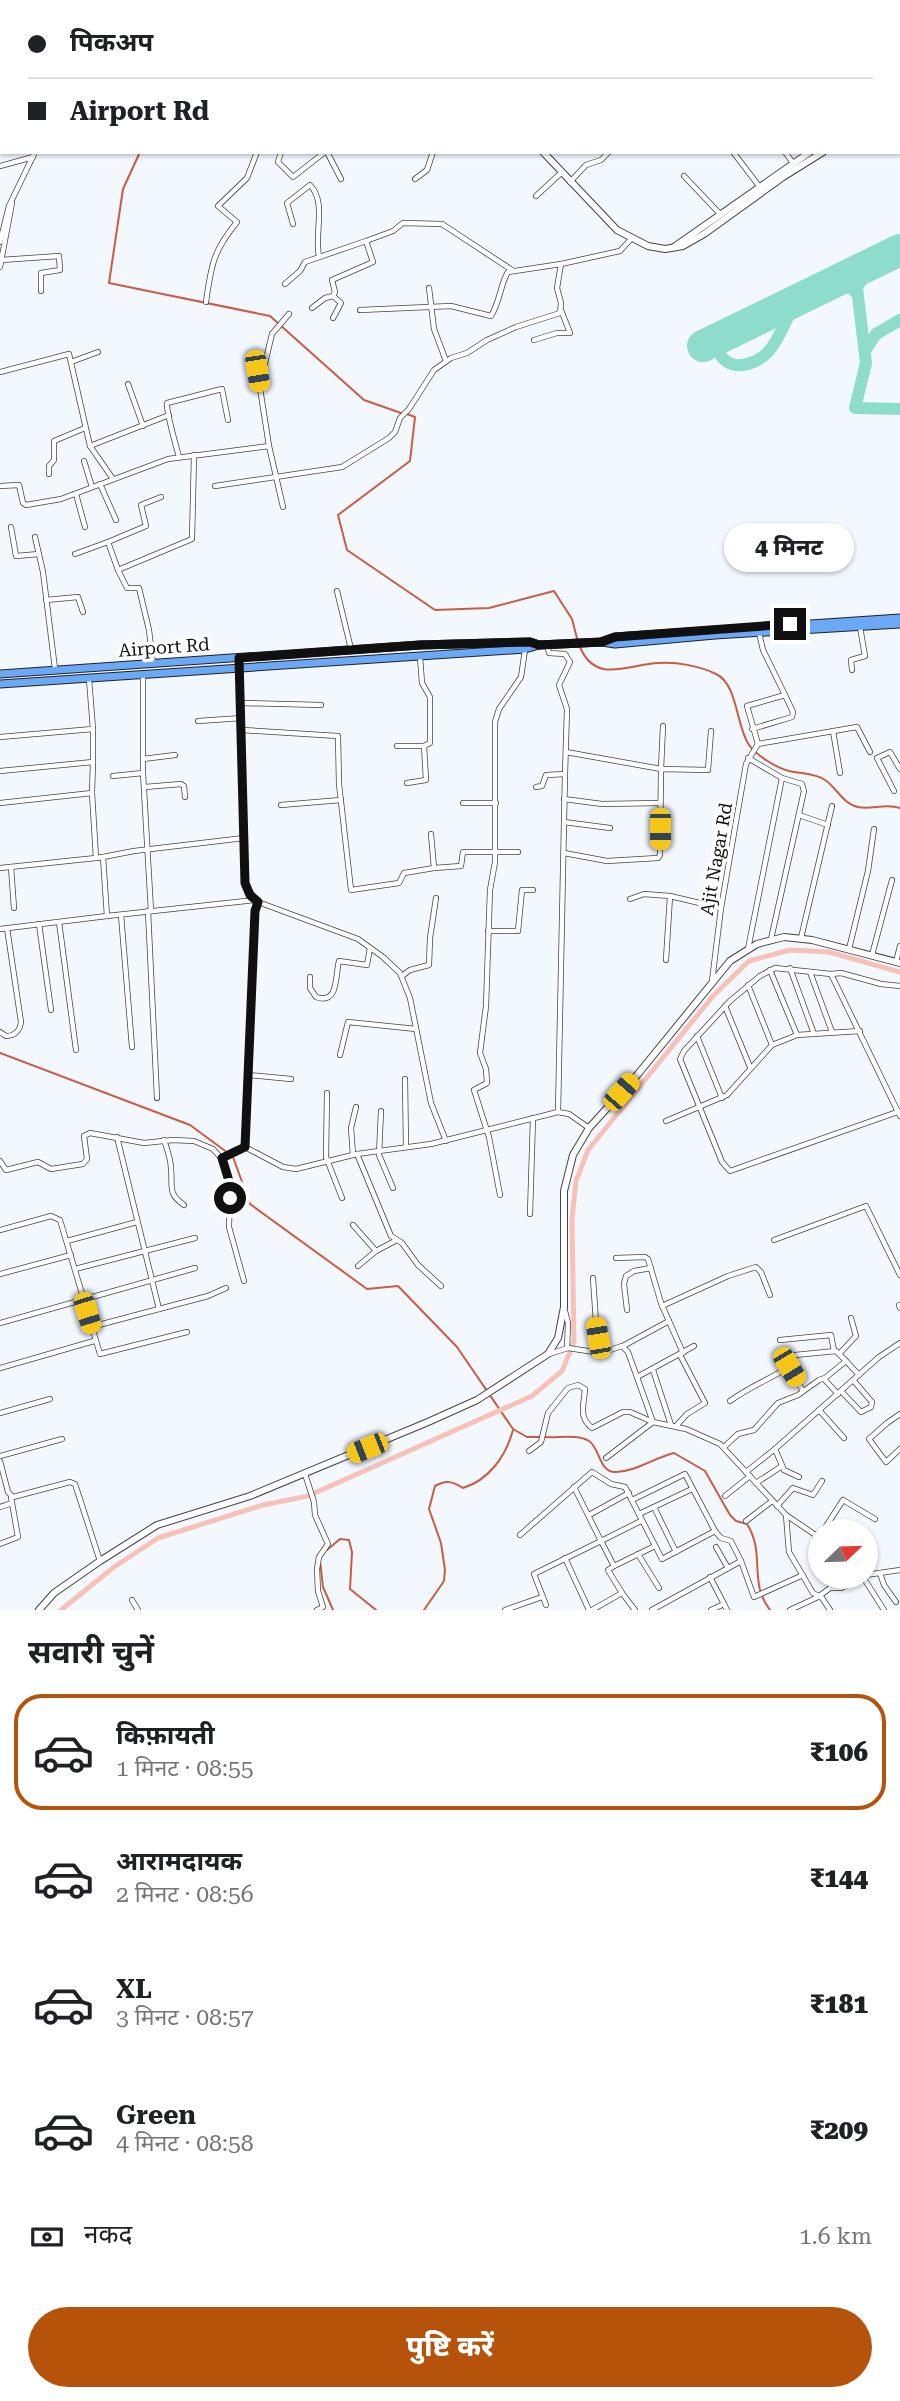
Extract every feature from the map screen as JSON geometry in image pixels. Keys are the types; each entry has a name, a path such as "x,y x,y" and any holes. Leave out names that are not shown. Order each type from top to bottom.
{"main road":[{"path":"599,642 615,637 900,618"},
{"path":"0,684 525,649 571,643 615,644 900,624"},
{"name":"Airport Rd","path":"0,674 420,645 530,642 543,645"}],"street":[{"path":"0,166 34,154"},
{"path":"0,242 8,208 34,154"},
{"path":"206,302 214,255 237,221 218,206 247,178 256,154"},
{"path":"280,154 278,162 293,177 323,154"},
{"path":"327,154 341,179"},
{"path":"415,179 427,170 432,154"},
{"path":"544,154 609,222 631,239 655,248 673,248 704,234 820,154"},
{"path":"569,182 586,165 601,160 607,154"},
{"path":"735,154 759,186"},
{"path":"786,154 793,163"},
{"path":"673,248 807,154"},
{"path":"536,196 561,173"},
{"path":"684,176 721,215"},
{"path":"293,224 287,203 310,185 314,189 319,207 316,239 319,256"},
{"path":"0,267 12,202"},
{"path":"285,284 300,271 304,263 393,231 403,223 442,224 512,270"},
{"path":"360,310 462,307 474,313 491,316 503,292 505,276 512,270 561,264 620,251 631,239"},
{"path":"333,296 335,292 332,280 373,263 366,241"},
{"path":"1,260 59,256 61,270 42,272 41,291"},
{"path":"534,340 557,333 570,333 561,310 557,288 561,264"},
{"path":"429,288 437,340 447,362"},
{"path":"312,308 325,298 333,296"},
{"path":"333,296 341,303 333,318"},
{"path":"215,486 345,466 389,438 428,377 447,362 487,340 516,327 555,315 561,310"},
{"path":"283,507 274,478 257,369 264,366 267,347 277,328 289,314"},
{"path":"71,362 98,352"},
{"path":"0,372 70,355 90,446 113,479"},
{"path":"128,384 142,426"},
{"path":"179,457 166,408 168,402 222,389 228,420"},
{"path":"90,446 169,415"},
{"path":"49,474 49,466 54,460 54,441 85,428"},
{"path":"0,486 19,485 23,503 26,505 50,502 179,457 269,446"},
{"path":"118,570 192,539 194,455"},
{"path":"85,461 92,487"},
{"path":"100,484 116,520"},
{"path":"76,494 85,527"},
{"path":"75,554 146,526 141,505 161,497"},
{"path":"11,527 16,556 39,554"},
{"path":"36,537 55,670"},
{"path":"108,542 127,588 139,588 149,630 153,664"},
{"path":"337,591 351,650"},
{"path":"46,600 78,597 83,612"},
{"path":"852,670 851,660 865,656 860,627"},
{"path":"752,729 792,717 793,712 763,650 759,633"},
{"path":"543,645 549,653 565,654 570,662 559,685 567,709 558,1112"},
{"path":"500,1195 487,1129 474,1089 487,1083 486,1069 480,1053 486,1006 488,931 495,852 495,722 499,709 521,677 525,649"},
{"path":"397,746 424,746 431,742 429,697 422,684 420,656"},
{"path":"239,658 245,883 256,901 245,1147"},
{"path":"143,674 143,773 158,1098"},
{"path":"89,679 96,858"},
{"path":"785,695 747,706 757,745 859,727 870,752"},
{"path":"241,703 321,705"},
{"path":"198,721 242,718"},
{"path":"564,853 607,861 657,858 660,855 663,726"},
{"path":"0,737 93,729"},
{"path":"242,730 337,735 351,890 399,883 404,873 461,866 463,852 518,852"},
{"path":"566,752 661,769 708,770 711,731"},
{"path":"833,731 840,773"},
{"name":"Ajit Nagar Rd","path":"712,982 721,908 749,757 757,745"},
{"path":"407,783 426,779 424,746"},
{"path":"894,791 877,758 890,752 900,769"},
{"path":"143,760 175,755"},
{"path":"749,757 782,778 803,786 771,940"},
{"path":"0,771 93,762"},
{"path":"113,776 143,773"},
{"path":"536,787 542,786 546,775 565,774"},
{"path":"748,949 782,778"},
{"path":"145,787 181,784 184,786 185,797"},
{"path":"0,803 92,793"},
{"path":"564,799 602,804 660,803"},
{"path":"281,805 341,800"},
{"path":"463,803 496,803"},
{"path":"801,938 832,806"},
{"path":"799,815 828,825"},
{"path":"564,822 610,828"},
{"path":"849,949 869,870 874,829"},
{"path":"431,834 434,868"},
{"path":"0,868 244,838"},
{"path":"103,857 107,916"},
{"path":"11,867 14,908"},
{"path":"872,955 892,880"},
{"path":"488,931 518,931 522,890 533,890"},
{"path":"630,899 644,894 670,896 721,908"},
{"path":"666,960 670,896"},
{"path":"402,976 410,970 429,965 436,898"},
{"path":"0,929 256,901 349,935 370,947 402,976 410,998 431,1103 446,1141"},
{"path":"121,915 132,1047"},
{"path":"59,922 76,1050"},
{"path":"39,924 51,1010"},
{"path":"0,1032 6,1037 13,1035 19,1030 21,1022 7,928"},
{"path":"548,1354 558,1338 564,1307 564,1191 573,1155 589,1128 730,961 748,949 784,937 801,938 898,962 900,946"},
{"path":"310,977 310,988 316,997 330,997 334,992 339,961 367,965 370,947"},
{"path":"790,968 814,1034"},
{"path":"831,974 899,1113 730,1171 722,1162 680,1059 697,1036 748,985 770,970 790,968 841,973 881,984 900,986"},
{"path":"770,970 797,1035"},
{"path":"810,972 832,1032"},
{"path":"748,985 772,1045"},
{"path":"725,1006 750,1067"},
{"path":"340,1055 348,1022 416,1029"},
{"path":"666,1121 729,1093 772,1045 797,1035 860,1031"},
{"path":"697,1036 722,1098"},
{"path":"248,1075 291,1079"},
{"path":"405,1079 406,1147"},
{"path":"327,1093 326,1148 328,1162 342,1198"},
{"path":"356,1107 351,1128 355,1155 389,1233 404,1245 418,1265 440,1286"},
{"path":"381,1111 379,1152 393,1188"},
{"path":"245,1147 289,1169 355,1155 446,1141 558,1112 569,1114 589,1128"},
{"path":"530,1214 533,1118"},
{"path":"0,1161 6,1170 38,1162 51,1169 83,1164 88,1159 85,1135 117,1137 144,1143 181,1139 202,1143 224,1158 230,1186 229,1230 244,1281"},
{"path":"117,1137 159,1309"},
{"path":"164,1140 171,1167 172,1193 175,1199 184,1205"},
{"path":"224,1158 245,1147"},
{"path":"774,1240 866,1206 900,1275"},
{"path":"0,1230 54,1217 60,1220 94,1341 101,1355 187,1332"},
{"path":"67,1241 137,1222"},
{"path":"353,1225 376,1251"},
{"path":"75,1269 195,1238"},
{"path":"358,1266 376,1251 396,1240"},
{"path":"0,1274 71,1255"},
{"path":"616,1258 645,1257 662,1306 705,1403 674,1426"},
{"path":"0,1323 195,1268"},
{"path":"626,1310 626,1276 634,1271 651,1268"},
{"path":"662,1306 754,1268 761,1272 770,1295"},
{"path":"593,1278 601,1353"},
{"path":"91,1327 208,1296 226,1288"},
{"path":"564,1307 568,1324 568,1348"},
{"path":"840,1353 856,1336 851,1318"},
{"path":"39,1610 54,1593 157,1525 250,1496 477,1400 548,1354 568,1348 601,1353 622,1346 669,1321"},
{"path":"780,1340 831,1335 834,1351"},
{"path":"0,1368 94,1341"},
{"path":"725,1496 853,1380 900,1343"},
{"path":"622,1346 630,1356 653,1422"},
{"path":"637,1377 694,1346"},
{"path":"795,1355 834,1351 840,1353 859,1375"},
{"path":"780,1352 803,1391"},
{"path":"724,1447 738,1434 754,1430 778,1403 796,1396 824,1379 846,1361"},
{"path":"730,1401 743,1391 789,1367"},
{"path":"653,1370 674,1426"},
{"path":"824,1379 861,1412 871,1407 872,1402 853,1380"},
{"path":"529,1451 541,1442 548,1413 565,1390 573,1386 585,1389 582,1414 584,1421 592,1428 627,1412 653,1422 674,1426 724,1447 786,1515 808,1530"},
{"path":"0,1413 50,1399"},
{"path":"819,1410 844,1438"},
{"path":"900,1414 869,1439 886,1462 900,1449"},
{"path":"606,1458 653,1422"},
{"path":"0,1544 18,1537 0,1459 62,1439"},
{"path":"775,1449 782,1466 788,1473 799,1477"},
{"path":"756,1483 782,1466"},
{"path":"520,1535 592,1472 611,1484 625,1487 662,1559 715,1531"},
{"path":"305,1474 314,1502 315,1515 328,1544 318,1561 317,1586 323,1607 317,1610"},
{"path":"632,1500 681,1474 686,1475 715,1531 721,1538 731,1541 754,1597 803,1575"},
{"path":"777,1506 793,1488 813,1495 822,1481"},
{"path":"10,1496 15,1497 69,1482 75,1484 100,1561"},
{"path":"574,1487 614,1566"},
{"path":"639,1514 692,1489"},
{"path":"589,1515 629,1493"},
{"path":"831,1519 843,1500 875,1519"},
{"path":"746,1521 772,1501"},
{"path":"0,1507 12,1503"},
{"path":"654,1507 676,1552"},
{"path":"786,1515 788,1550 814,1594 824,1600 830,1610"},
{"path":"546,1605 534,1574 641,1521"},
{"path":"635,1610 608,1570 655,1546"},
{"path":"716,1546 729,1568"},
{"path":"638,1555 659,1588"},
{"path":"565,1558 591,1610 622,1593"},
{"path":"652,1610 741,1561"},
{"path":"896,1602 884,1585 880,1573 900,1570"},
{"path":"710,1577 727,1610"},
{"path":"790,1610 829,1589"},
{"path":"872,1589 884,1610"},
{"path":"505,1610 542,1597"},
{"path":"132,1600 138,1610"},
{"path":"711,1610 724,1604"}],"waterway":[{"path":"139,154 123,189 109,283 270,316 364,400 401,413"},
{"path":"407,414 415,417 410,461 338,515 347,550 435,610 489,608 554,591 572,619 578,642"},
{"path":"580,647 587,659 604,669 674,663 716,674 729,687 749,745 762,757 784,769 821,778 853,805 863,808 900,808"},
{"path":"61,1610 114,1567 158,1538 263,1505 308,1496 532,1396 562,1371 574,1342 572,1219 576,1181 588,1150 713,996 749,961 790,950 829,952 900,972"},
{"path":"0,1053 190,1125 228,1153"},
{"path":"233,1157 250,1204 367,1289 398,1286 457,1347 513,1429 527,1437 539,1437"},
{"path":"424,1610 444,1581 445,1570 441,1543 429,1509 435,1486 449,1482 463,1488 481,1479 501,1458 513,1430"},
{"path":"545,1437 574,1437 589,1441 606,1469 610,1471 631,1469 674,1453 705,1471 730,1515 736,1521 747,1524 753,1535 760,1589 770,1610"},
{"path":"327,1550 340,1539 349,1540 352,1552 350,1589 376,1610"},
{"path":"320,1561 323,1587 333,1610"}],"taxiway":[{"path":"869,265 857,288 866,363 855,408 900,409"},
{"path":"839,280 847,283 856,293"},
{"path":"761,318 731,327 721,334 718,349 727,362 748,364 768,352 800,299"},
{"path":"865,351 876,334 900,320"}],"runway":[{"path":"703,346 900,250"}],"route":[{"path":"230,1198 229,1181 222,1158 245,1147 255,911 258,902 250,895 245,883 239,658 420,645 602,642 615,637 790,624"}]}
